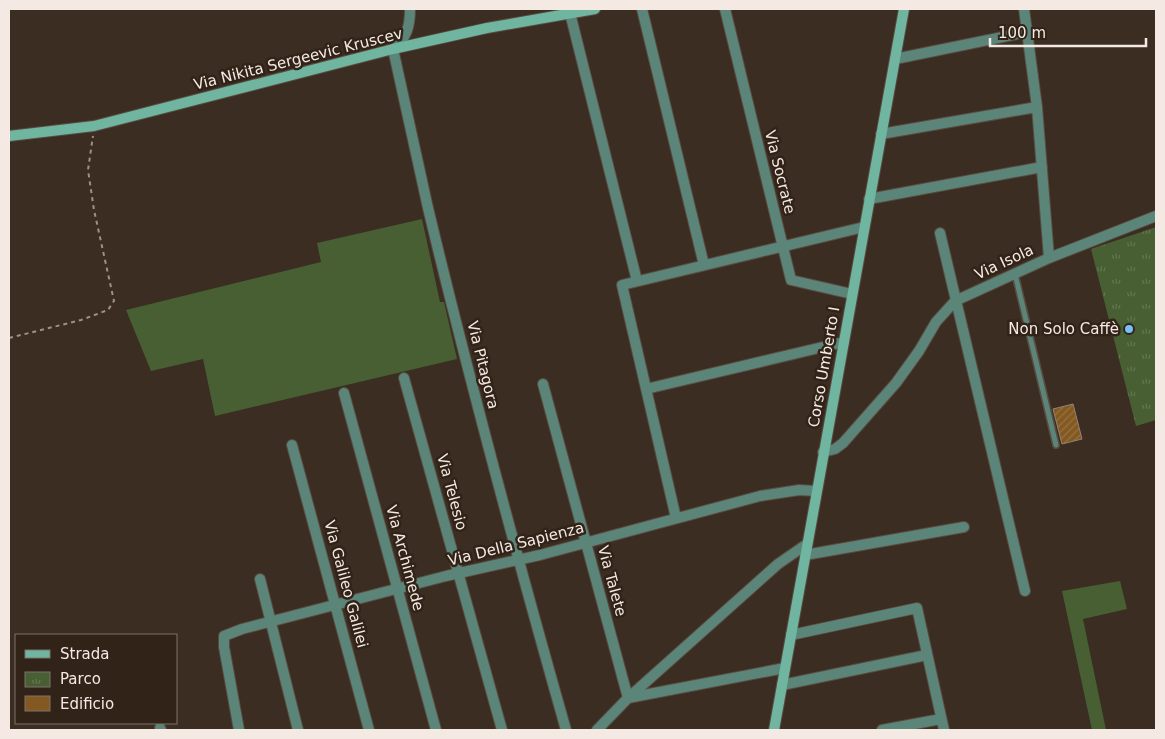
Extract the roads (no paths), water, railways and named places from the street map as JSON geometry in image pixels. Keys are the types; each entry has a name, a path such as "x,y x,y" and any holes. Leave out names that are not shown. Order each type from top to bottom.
{"street":[{"path":"394,49 403,41 410,22 410,9"},
{"name":"Via Nikita Sergeevic Kruscev","path":"9,136 94,126 394,49 487,28 595,9"},
{"path":"642,9 704,265"},
{"name":"Via Socrate","path":"725,9 790,280 852,294"},
{"name":"Corso Umberto I","path":"774,730 904,9"},
{"name":"Via Isola","path":"824,452 835,450 843,443 896,383 919,352 936,322 955,301 1049,258 1037,107 1024,9"},
{"path":"570,13 637,281"},
{"path":"894,59 1027,32"},
{"name":"Via Pitagora","path":"394,49 428,207 518,560 566,730"},
{"path":"881,134 1037,107"},
{"path":"869,200 1042,166"},
{"path":"1049,258 1156,216"},
{"path":"676,518 622,285 864,227"},
{"path":"940,233 1025,591"},
{"path":"646,388 844,342"},
{"name":"Via Telesio","path":"404,378 502,730"},
{"name":"Via Talete","path":"543,384 628,698"},
{"name":"Via Archimede","path":"344,393 436,730"},
{"name":"Via Galileo Galilei","path":"292,445 337,605 369,730"},
{"name":"Via Della Sapienza","path":"239,730 224,647 224,636 242,629 458,573 518,560 760,496 799,490 816,491"},
{"path":"805,555 964,528"},
{"path":"598,730 628,698 778,564 807,544"},
{"path":"260,580 298,730"},
{"path":"791,634 917,608 944,730"},
{"path":"782,686 927,655"},
{"path":"628,698 785,668"},
{"path":"882,730 942,719"}],"lane":[{"path":"1016,274 1056,445"}],"place":[{"name":"Non Solo Caffè","path":"1129,329"}]}
